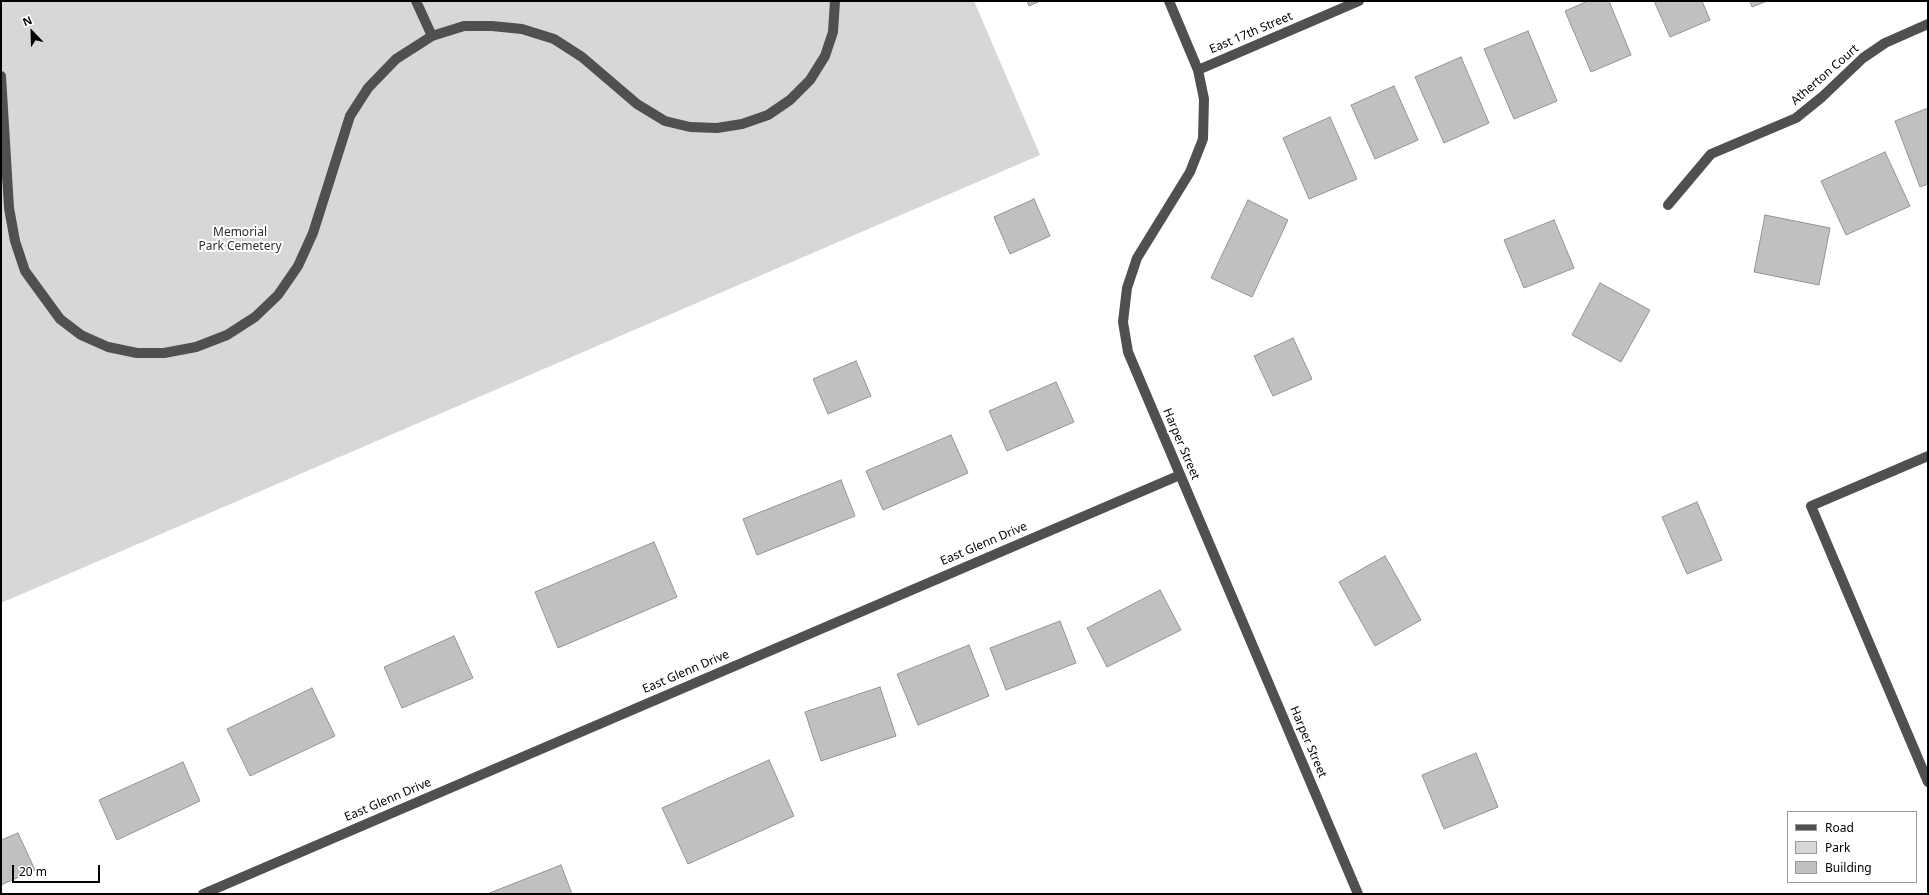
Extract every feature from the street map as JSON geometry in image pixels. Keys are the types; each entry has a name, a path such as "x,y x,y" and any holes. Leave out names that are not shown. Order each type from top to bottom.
{"street":[{"path":"416,1 432,36"},
{"path":"1,76 9,208 15,241 25,271 60,318 81,334 108,347 137,353 164,353 196,347 227,335 255,317 278,295 298,266 314,233 350,116 368,88 396,59 432,36 464,26 492,26 522,29 554,40 576,54 637,104 665,121 690,127 717,128 742,124 768,115 790,100 810,80 824,56 833,32 835,1"},
{"name":"Harper Street","path":"1169,1 1198,70 1204,99 1203,139 1190,172 1137,258 1127,288 1123,322 1128,352 1358,894"},
{"name":"East 17th Street","path":"1198,70 1359,1"},
{"name":"Atherton Court","path":"1668,205 1711,154 1796,118 1822,97 1863,58 1885,42 1928,24"},
{"path":"1928,456 1811,506 1928,782"},
{"name":"East Glenn Drive","path":"203,894 1180,474"}],"green space":[{"name":"Memorial Park Cemetery","path":"1,1 974,1 1040,155 1,603"}],"building":[{"path":"1027,1 1040,1 1029,6"},
{"path":"1588,1 1609,1 1631,55 1591,72 1565,11"},
{"path":"1654,1 1702,1 1710,20 1670,37"},
{"path":"1750,1 1767,1 1752,7"},
{"path":"1528,31 1557,101 1514,119 1484,49"},
{"path":"1461,57 1489,123 1444,143 1415,77"},
{"path":"1394,86 1418,140 1375,159 1351,105"},
{"path":"1928,108 1928,184 1920,187 1895,121"},
{"path":"1330,117 1357,179 1309,199 1283,138"},
{"path":"1885,152 1910,206 1846,235 1821,181"},
{"path":"1034,199 1050,236 1010,254 994,217"},
{"path":"1248,200 1288,220 1252,297 1211,278"},
{"path":"1765,215 1830,228 1819,285 1754,272"},
{"path":"1554,220 1574,268 1524,288 1504,240"},
{"path":"1600,283 1650,310 1621,362 1572,335"},
{"path":"1293,338 1312,379 1273,396 1254,356"},
{"path":"856,361 871,396 828,414 813,379"},
{"path":"1056,382 1074,422 1007,451 989,411"},
{"path":"951,435 968,473 883,510 866,471"},
{"path":"841,480 855,516 757,555 743,519"},
{"path":"1697,502 1722,560 1687,574 1662,517"},
{"path":"654,542 677,597 558,648 535,592"},
{"path":"1385,556 1421,620 1375,646 1339,582"},
{"path":"1160,590 1181,630 1107,667 1087,628"},
{"path":"1060,621 1076,663 1006,690 990,648"},
{"path":"454,636 473,678 402,708 384,667"},
{"path":"969,645 989,696 918,725 897,674"},
{"path":"880,687 896,736 821,761 805,712"},
{"path":"312,688 335,736 250,776 227,729"},
{"path":"1476,753 1498,807 1444,829 1422,775"},
{"path":"769,760 794,816 688,864 662,808"},
{"path":"183,762 200,801 117,840 99,800"},
{"path":"18,833 35,870 1,885 1,840"},
{"path":"561,865 572,894 487,894"}]}
